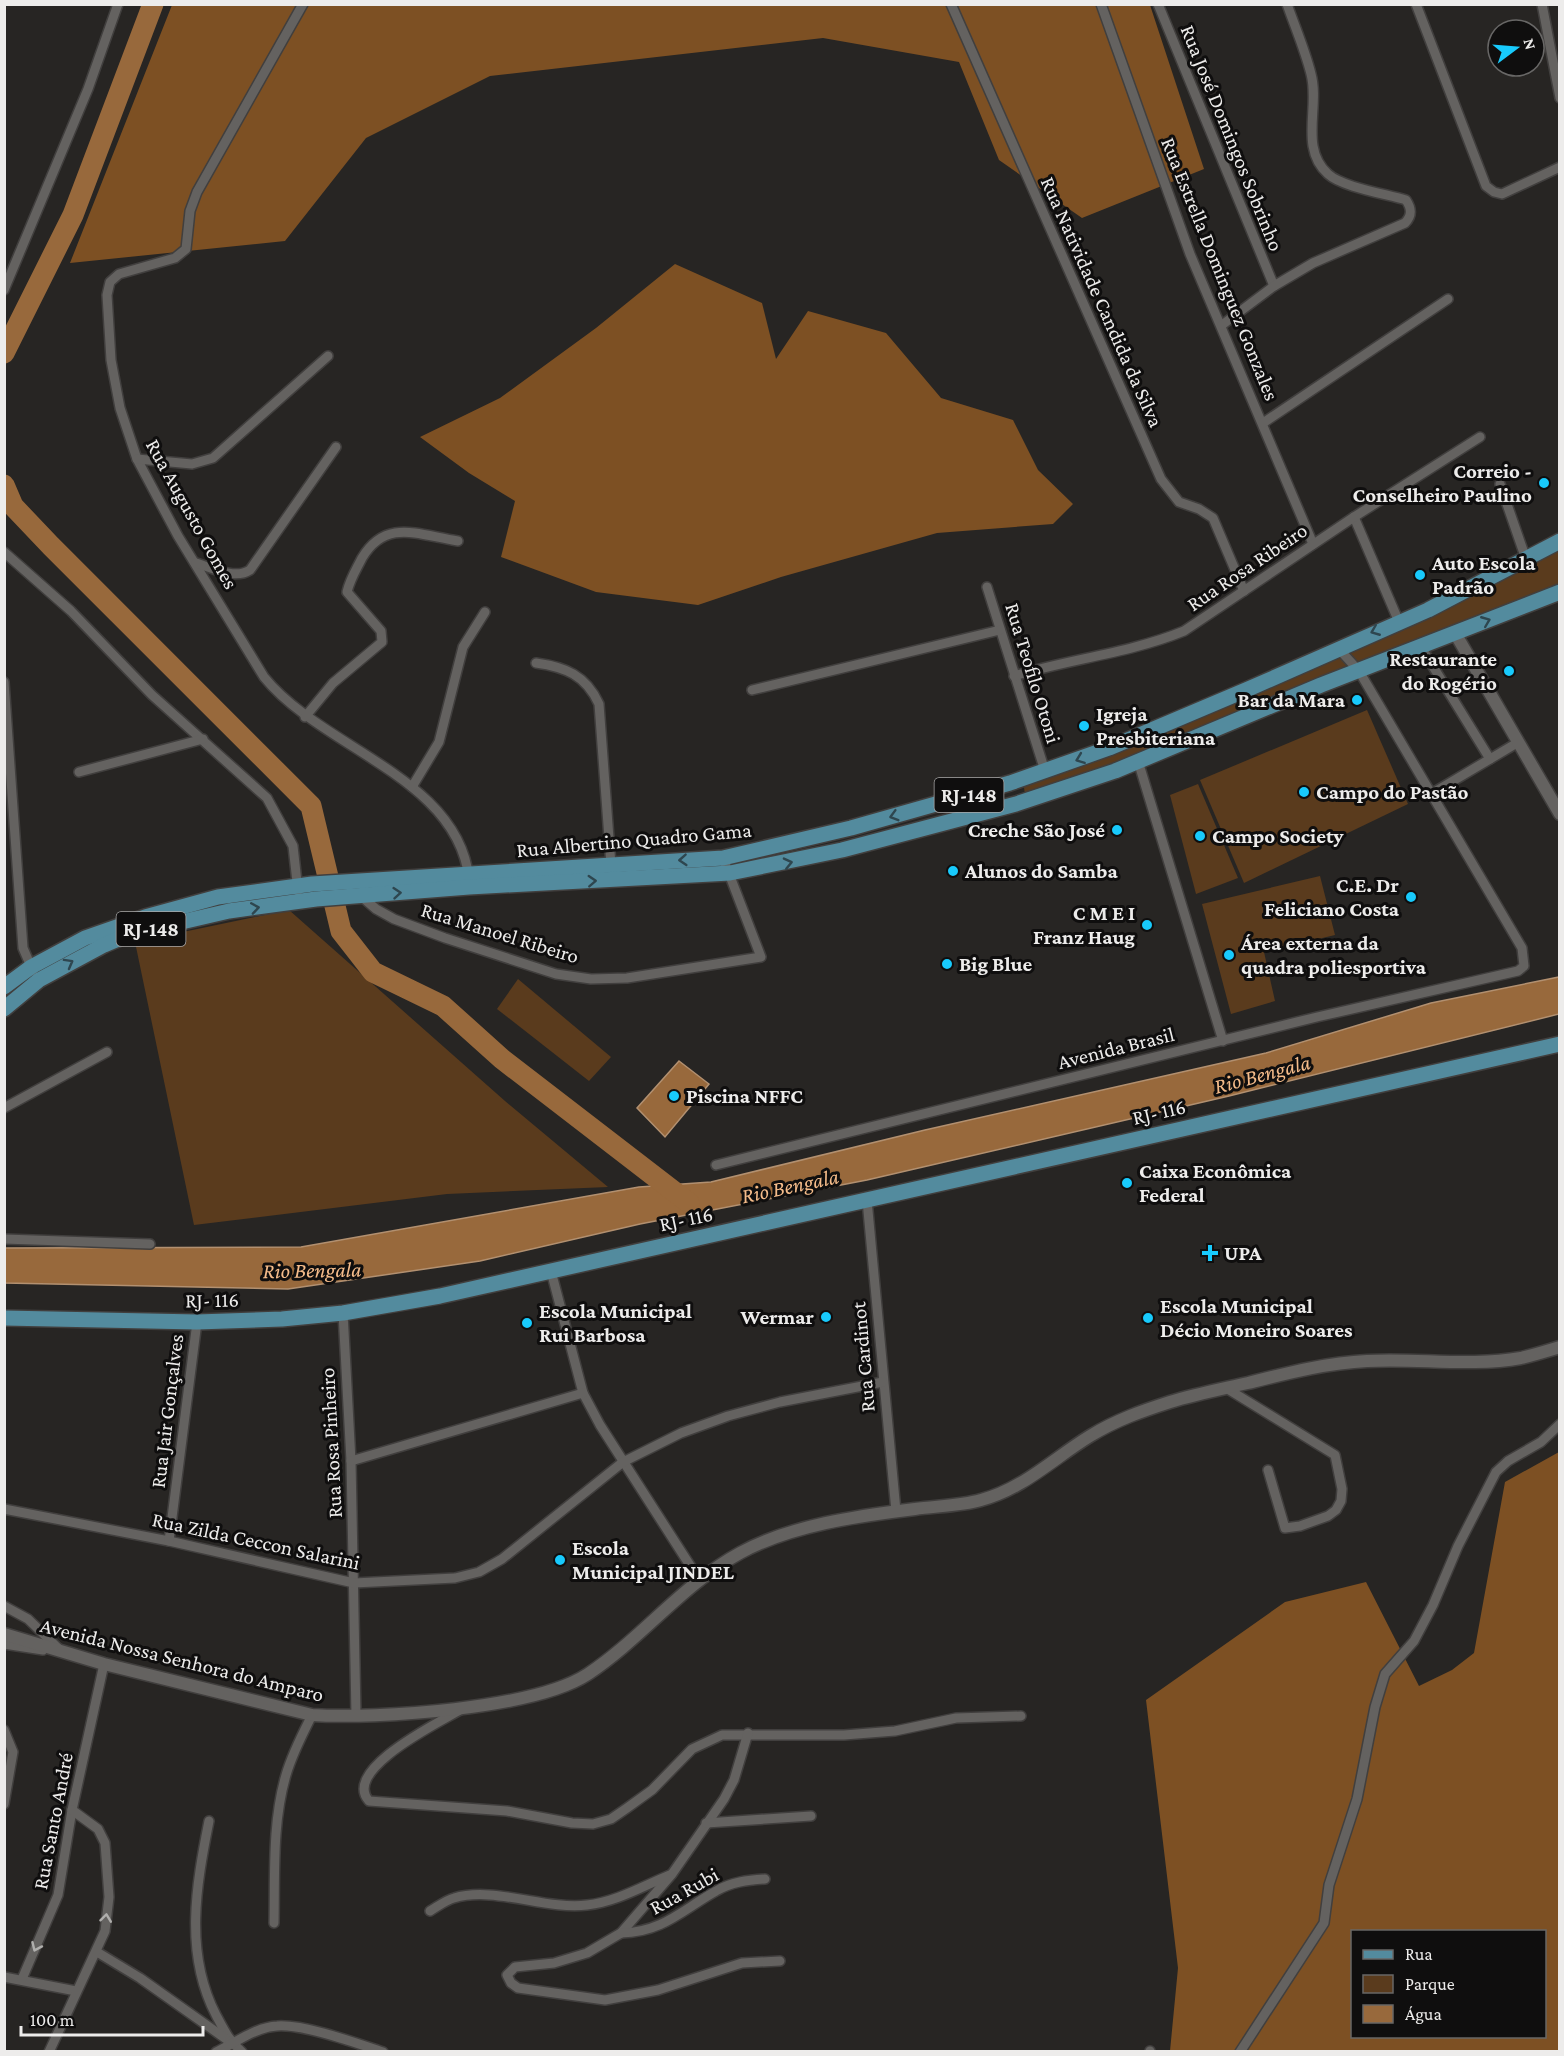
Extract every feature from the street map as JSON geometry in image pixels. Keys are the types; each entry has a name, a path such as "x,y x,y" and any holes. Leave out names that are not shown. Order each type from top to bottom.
{"main road":[{"name":"Rua Albertino Quadro Gama","path":"309,889 339,898 611,865 723,858 851,828 1010,783 1140,735 1399,622 1560,541"},
{"name":"Rua Albertino Quadro Gama","path":"309,889 335,882 351,881 469,881 730,873 812,857 1016,804 1079,784 1560,592"},
{"path":"1010,783 1016,804"},
{"name":"RJ-148","path":"4,987 31,967 85,938 145,917 218,897 309,889"},
{"name":"RJ-148","path":"4,1009 39,980 130,934 229,911 298,901 309,889"},
{"name":"RJ- 116","path":"4,1318 197,1322 343,1313 440,1296 1389,1082 1543,1050 1560,1044"},
{"name":"RJ- 116","path":"1543,1050 1560,1050"}],"street":[{"path":"4,290 88,89 118,4"},
{"name":"Rua Augusto Gomes","path":"303,4 197,192 190,211 186,249 175,258 119,274 110,282 107,295 111,360 120,408 136,459 264,677 280,697 305,717 412,787 443,815 456,834 469,881"},
{"name":"Rua Natividade Candida da Silva","path":"951,4 1161,478 1179,501 1213,518 1244,591"},
{"name":"Rua Estrella Dominguez Gonzales","path":"1101,4 1165,188 1313,544"},
{"name":"Rua José Domingos Sobrinho","path":"1158,4 1274,286"},
{"path":"1222,325 1274,286 1313,263 1405,224 1411,212 1406,200 1329,175 1316,159 1311,144 1315,101 1312,74 1287,4"},
{"path":"1416,4 1486,186 1502,194 1560,167"},
{"path":"1542,4 1560,98"},
{"path":"1263,423 1448,299"},
{"path":"136,459 192,464 213,458 328,356"},
{"name":"Rua Rosa Ribeiro","path":"1014,676 1055,664 1154,643 1184,631 1354,517 1480,437"},
{"path":"196,563 235,574 243,575 250,570 336,447"},
{"path":"1500,484 1526,559"},
{"path":"1354,517 1399,622"},
{"path":"305,717 333,683 382,642 381,632 347,592 350,579 371,543 393,532 458,541"},
{"path":"4,552 71,611 152,694 267,798 282,822 309,889"},
{"name":"Rua Teofilo Otoni","path":"987,587 1045,771"},
{"path":"412,787 439,742 463,647 484,612"},
{"path":"752,690 1000,630"},
{"path":"1455,633 1560,814"},
{"path":"1421,647 1490,759"},
{"path":"1338,648 1359,671 1431,794 1517,743"},
{"path":"536,663 562,667 593,691 599,704 611,865"},
{"path":"4,682 23,948 39,980"},
{"path":"79,772 203,739"},
{"path":"1138,761 1222,1041"},
{"name":"Avenida Brasil","path":"716,1165 1518,971 1524,966 1522,948 1431,794"},
{"path":"723,858 730,873"},
{"name":"Rua Manoel Ribeiro","path":"360,896 376,909 394,919 556,974 591,979 627,978 761,957 730,873"},
{"path":"351,881 360,896"},
{"path":"4,1108 107,1052"},
{"name":"Rua Cardinot","path":"867,1200 896,1511"},
{"path":"4,1239 150,1244"},
{"path":"551,1271 583,1393 623,1462 700,1581"},
{"name":"Rua Rosa Pinheiro","path":"343,1313 351,1461 356,1715"},
{"name":"Rua Jair Gonçalves","path":"169,1541 197,1322"},
{"name":"Avenida Nossa Senhora do Amparo","path":"4,1634 104,1664 312,1715 356,1715 465,1707 521,1698 570,1684 597,1667 700,1581 740,1553 778,1537 896,1511 980,1501 1013,1489 1090,1436 1129,1415 1226,1388 1324,1365 1369,1361 1498,1360 1520,1358 1560,1347"},
{"name":"Rua Zilda Ceccon Salarini","path":"4,1509 169,1541 354,1583 455,1578 479,1572 536,1533 623,1462 681,1433 728,1416 883,1382"},
{"path":"1226,1388 1335,1455 1342,1482 1341,1501 1328,1516 1300,1526 1285,1527 1268,1470"},
{"path":"351,1461 583,1393"},
{"path":"1239,2052 1324,1923 1329,1885 1357,1799 1375,1707 1385,1674 1414,1641 1434,1605 1458,1546 1496,1472 1508,1461 1541,1442 1560,1424"},
{"path":"4,1606 28,1619 63,1653"},
{"path":"4,1644 63,1653"},
{"name":"Rua Santo André","path":"22,1979 54,1908 72,1810 104,1664"},
{"path":"465,1707 390,1752 373,1769 363,1786 363,1793 369,1801 507,1811 572,1823 593,1824 611,1819 652,1790 692,1749 707,1740 722,1735 895,1731 956,1718 1021,1716"},
{"path":"274,1923 278,1816 285,1776 294,1750 312,1715"},
{"path":"4,1730 14,1752 4,1804"},
{"path":"748,1733 734,1780 672,1875 621,1933 587,1953 554,1963 515,1967 509,1971 508,1980 514,1986 524,1989 605,2000 658,1989 742,1963 780,1961"},
{"path":"49,2052 76,1991 97,1952 105,1931 109,1897 105,1844 98,1829 72,1810"},
{"path":"706,1823 811,1816"},
{"path":"209,1821 196,1891 195,1935 206,1994 231,2043"},
{"path":"430,1911 453,1898 478,1895 546,1905 587,1905 614,1899 672,1875"},
{"name":"Rua Rubi","path":"621,1933 651,1930 717,1890 745,1881 765,1879"},
{"path":"97,1952 140,1978 242,2052"},
{"path":"4,1977 76,1991"},
{"path":"216,2052 231,2043 278,2025 330,2035 382,2052"}],"green space":[{"path":"1559,547 1559,587 1026,800 1023,782"},
{"name":"Campo do Pastão","path":"1367,710 1408,804 1244,883 1200,780"},
{"name":"Campo Society","path":"1198,784 1238,878 1196,894 1170,795"},
{"path":"1320,876 1335,935 1264,952 1275,1001 1231,1014 1202,904"},
{"path":"289,910 505,1101 608,1187 447,1194 194,1225 135,942"},
{"path":"518,979 611,1057 589,1081 497,1009"}],"shaded area":[{"path":"172,5 1150,5 1204,169 1082,218 999,160 959,62 823,38 490,76 366,138 285,241 70,263"},
{"path":"675,264 762,303 776,359 808,311 886,333 941,398 1013,420 1038,470 1073,504 1053,524 937,533 781,577 698,605 596,592 501,557 515,501 469,473 420,437 500,398 596,328"},
{"path":"1559,1452 1559,2051 1170,2051 1178,1968 1146,1700 1285,1602 1366,1582 1419,1686 1452,1670 1474,1653 1505,1482"}],"water":[{"name":"Rio Bengala","path":"1559,977 1559,1014 1229,1096 867,1180 640,1224 480,1261 288,1289 5,1283 5,1248 301,1247 639,1187 711,1182 925,1130 1266,1053 1431,1003"},
{"name":"Piscina NFFC","path":"679,1061 709,1084 665,1137 637,1108"}],"waterway":[{"path":"4,353 73,215 153,4"},
{"path":"4,485 13,506 51,546 311,806 341,931 373,972 443,1006 502,1059 689,1203"}],"place":[{"name":"Correio - Conselheiro Paulino","path":"1544,483"},
{"name":"Auto Escola Padrão","path":"1420,575"},
{"name":"Restaurante do Rogério","path":"1509,671"},
{"name":"Bar da Mara","path":"1357,700"},
{"name":"Igreja Presbiteriana","path":"1084,726"},
{"name":"Campo do Pastão","path":"1304,792"},
{"name":"Creche São José","path":"1117,830"},
{"name":"Campo Society","path":"1200,836"},
{"name":"Alunos do Samba","path":"953,871"},
{"name":"C.E. Dr Feliciano Costa","path":"1411,897"},
{"name":"C M E I Franz Haug","path":"1147,925"},
{"name":"Área externa da quadra poliesportiva","path":"1229,955"},
{"name":"Big Blue","path":"947,964"},
{"name":"Piscina NFFC","path":"674,1096"},
{"name":"Caixa Econômica Federal","path":"1127,1183"},
{"name":"UPA","path":"1210,1253"},
{"name":"Wermar","path":"826,1317"},
{"name":"Escola Municipal Décio Moneiro Soares","path":"1148,1318"},
{"name":"Escola Municipal Rui Barbosa","path":"527,1323"},
{"name":"Escola Municipal JINDEL","path":"560,1560"}]}
